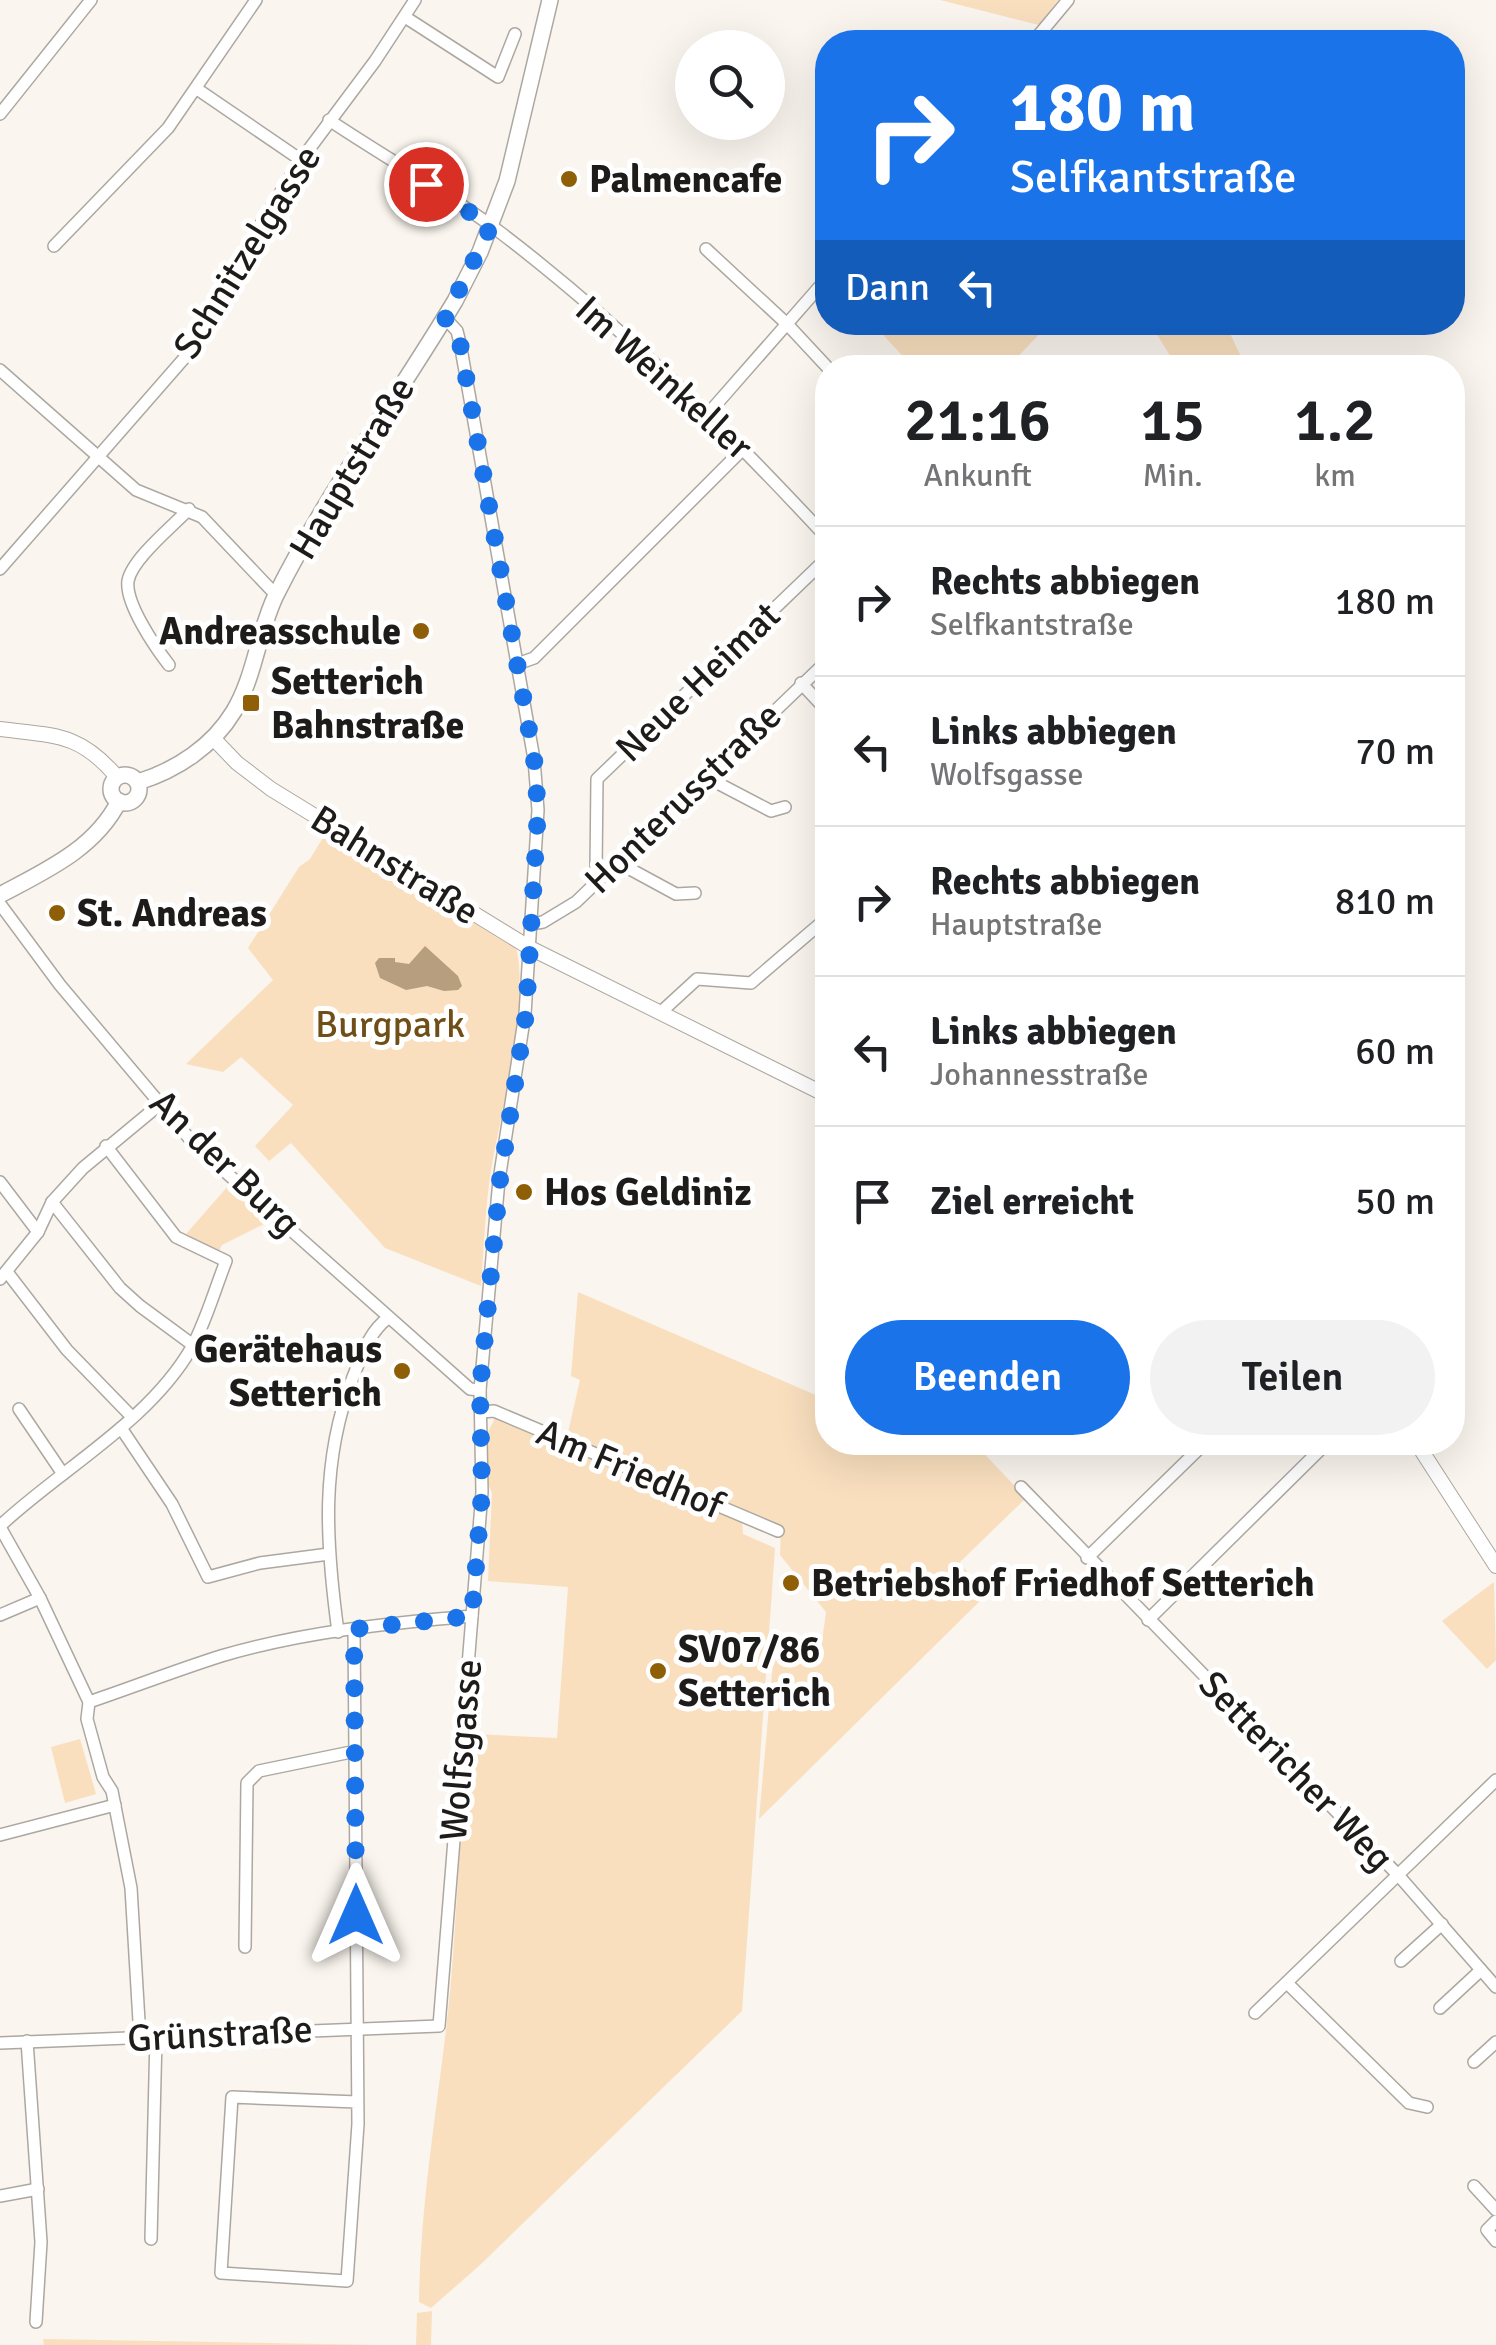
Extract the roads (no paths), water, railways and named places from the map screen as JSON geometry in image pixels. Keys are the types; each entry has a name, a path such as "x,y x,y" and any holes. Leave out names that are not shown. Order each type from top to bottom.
{"main road":[{"name":"Hauptstraße","path":"138,782 164,774 213,738 240,698 276,595 445,318 491,226 507,181 550,0"},
{"path":"127,774 138,782 140,791 127,802 119,801 111,789 116,777 127,774"},
{"path":"0,895 69,857 106,824 119,801"}],"street":[{"path":"0,114 91,0"},
{"path":"54,246 168,128 256,0"},
{"name":"Schnitzelgasse","path":"0,569 201,340 260,224 415,0"},
{"path":"1043,30 1068,0"},
{"path":"405,17 498,77 515,34"},
{"path":"197,89 301,160"},
{"name":"Im Weinkeller","path":"330,120 491,226 610,325 744,448 815,525"},
{"path":"706,249 816,355"},
{"path":"706,415 815,292"},
{"name":"Wolfsgasse","path":"439,2026 482,1492 480,1390 500,1180 526,1014 538,810 534,758 460,343 457,332 445,318"},
{"path":"436,332 460,343"},
{"path":"2,377 145,496 202,517 276,595"},
{"path":"517,664 534,658 744,448"},
{"path":"169,665 138,615 128,592 128,578 137,562 189,510"},
{"name":"Neue Heimat","path":"602,877 596,870 597,779 815,570"},
{"name":"Honterusstraße","path":"532,924 544,922 576,902 815,671"},
{"path":"801,683 815,698"},
{"path":"0,729 72,739 90,749 116,777"},
{"name":"Bahnstraße","path":"213,738 272,789 530,948 815,1090"},
{"path":"706,777 771,811 785,807"},
{"path":"617,862 676,894 695,893"},
{"name":"An der Burg","path":"0,904 60,985 194,1144 470,1389 480,1390"},
{"path":"660,1012 696,979 751,982 815,928"},
{"path":"132,1418 66,1350 4,1275 38,1232 52,1202 106,1146 159,1105"},
{"path":"106,1146 176,1237 226,1261 193,1345 163,1386 121,1428 40,1489 0,1526 40,1598 89,1702 87,1719 102,1777 112,1791 131,1888 140,2038"},
{"path":"0,1182 38,1232"},
{"path":"52,1202 120,1288 193,1345"},
{"path":"338,1632 328,1554 328,1483 339,1418 364,1350 376,1327 388,1318"},
{"path":"19,1408 63,1474"},
{"name":"Am Friedhof","path":"481,1412 494,1411 778,1532"},
{"path":"121,1428 172,1504 208,1577 260,1563 328,1554"},
{"path":"1088,1558 1193,1455"},
{"path":"1148,1620 1315,1455"},
{"path":"1424,1455 1496,1566"},
{"name":"Settericher Weg","path":"1021,1487 1399,1876 1496,1988"},
{"path":"0,1615 40,1598"},
{"path":"89,1702 222,1656 354,1629 472,1616"},
{"path":"354,1629 357,2102 348,2281 221,2273 232,2097 357,2102"},
{"path":"245,1947 246,1784 258,1771 356,1751"},
{"path":"1256,2013 1496,1780"},
{"path":"0,1835 115,1805"},
{"path":"1400,1960 1442,1924"},
{"path":"1440,2008 1482,1970"},
{"path":"1286,1983 1409,2103 1426,2106"},
{"name":"Grünstraße","path":"0,2042 439,2026"},
{"path":"152,2239 156,2037"},
{"path":"28,2042 40,2242 36,2322"},
{"path":"1474,2062 1496,2042"},
{"path":"1474,2186 1496,2210"},
{"path":"0,2196 38,2189"},
{"path":"1496,2221 1487,2230 1496,2241"}],"place":[{"name":"Palmencafe","path":"569,179"},
{"name":"Andreasschule","path":"421,631"},
{"name":"Setterich Bahnstraße","path":"251,703"},
{"name":"St. Andreas","path":"57,913"},
{"name":"Hos Geldiniz","path":"524,1192"},
{"name":"Gerätehaus Setterich","path":"402,1371"},
{"name":"Betriebshof Friedhof Setterich","path":"791,1583"},
{"name":"SV07/86 Setterich","path":"658,1671"}],"park label":[{"name":"Burgpark","path":"390,1024"}]}
